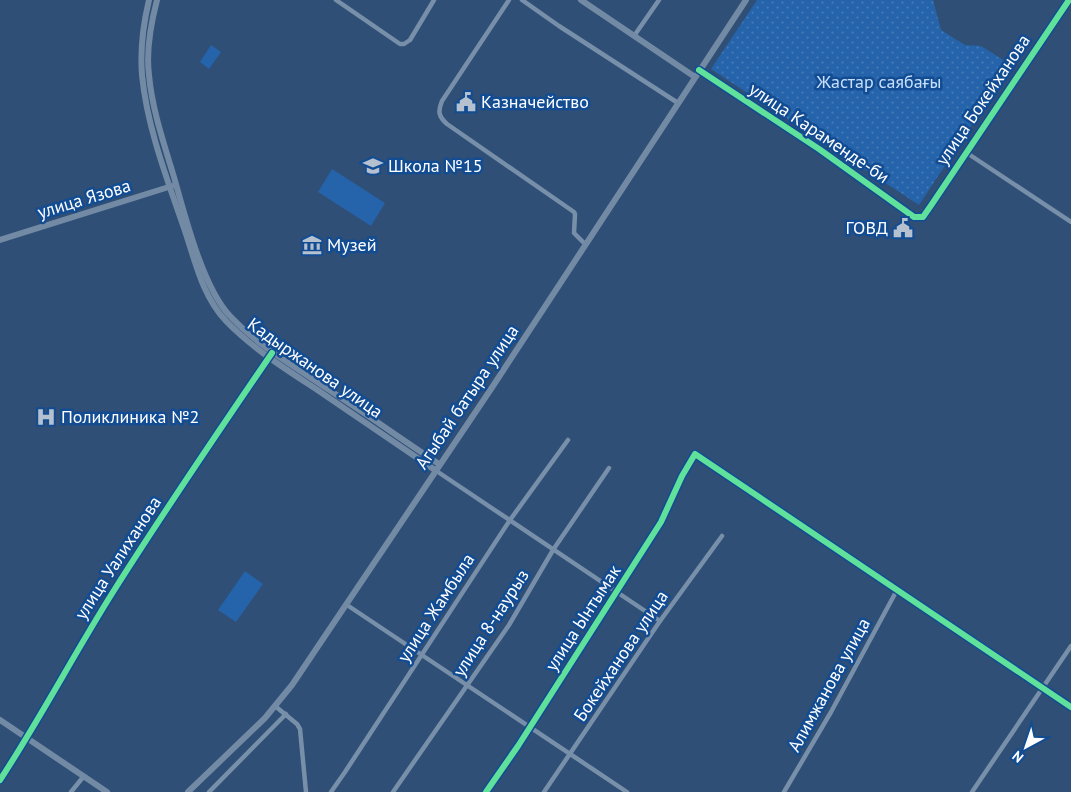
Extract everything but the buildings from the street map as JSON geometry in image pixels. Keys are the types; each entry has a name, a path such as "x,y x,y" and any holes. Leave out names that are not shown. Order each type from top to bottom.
{"main road":[{"name":"Кадыржанова улица","path":"149,0 144,24 142,74 153,131 173,186"},
{"name":"Кадыржанова улица","path":"157,0 149,50 149,74 173,186 197,271 211,303 238,333 435,470"},
{"path":"581,0 694,77"},
{"name":"Агыбай батыра улица","path":"188,792 265,718 292,685 491,389 746,0"},
{"name":"улица Бокейханова","path":"923,218 1069,0"},
{"name":"улица Караменде-би","path":"699,70 819,149 914,217 923,218"},
{"name":"улица Язова","path":"0,240 173,186"},
{"name":"Кадыржанова улица","path":"270,355 439,464"},
{"name":"улица Уалиханова","path":"0,780 27,739 115,589 270,355"},
{"path":"0,720 107,792"}],"street":[{"path":"336,0 400,44 404,44 410,40 434,0"},
{"path":"508,0 442,101 439,108 440,116 447,124 574,212 574,233 585,244"},
{"path":"522,0 678,103"},
{"path":"634,36 659,0"},
{"path":"967,153 1071,222"},
{"name":"улица Жамбыла","path":"331,792 346,772 510,520 568,440"},
{"name":"улица Ынтымак","path":"486,792 530,727 661,522 682,476 696,454 897,590"},
{"name":"улица 8-наурыз","path":"394,792 509,625 553,550 609,468"},
{"name":"Кадыржанова улица","path":"435,470 660,621"},
{"name":"Бокейханова улица","path":"544,792 660,621 722,536"},
{"path":"897,590 1071,707"},
{"name":"Алимжанова улица","path":"784,792 832,712 897,590"},
{"path":"347,604 627,792"},
{"path":"972,792 1071,646"},
{"path":"276,706 300,729 306,792"},
{"path":"209,792 286,714"},
{"path":"71,792 84,776"}],"green space":[{"name":"Жастар саябағы","path":"757,0 933,0 941,30 965,45 981,46 1011,65 919,205 711,69"},
{"path":"211,45 221,52 209,69 200,62"},
{"path":"332,169 385,203 371,226 318,192"},
{"path":"245,571 263,584 236,622 218,610"}],"cycle path":[{"path":"699,70 819,149 914,217 923,217 1069,0"},
{"path":"0,780 132,562 272,353"},
{"path":"486,792 518,746 661,522 682,476 695,454 1071,707"}],"place":[{"name":"Казначейство","path":"466,102"},
{"name":"Школа №15","path":"373,166"},
{"name":"ГОВД","path":"903,228"},
{"name":"Музей","path":"312,245"},
{"name":"Поликлиника №2","path":"46,417"}]}
